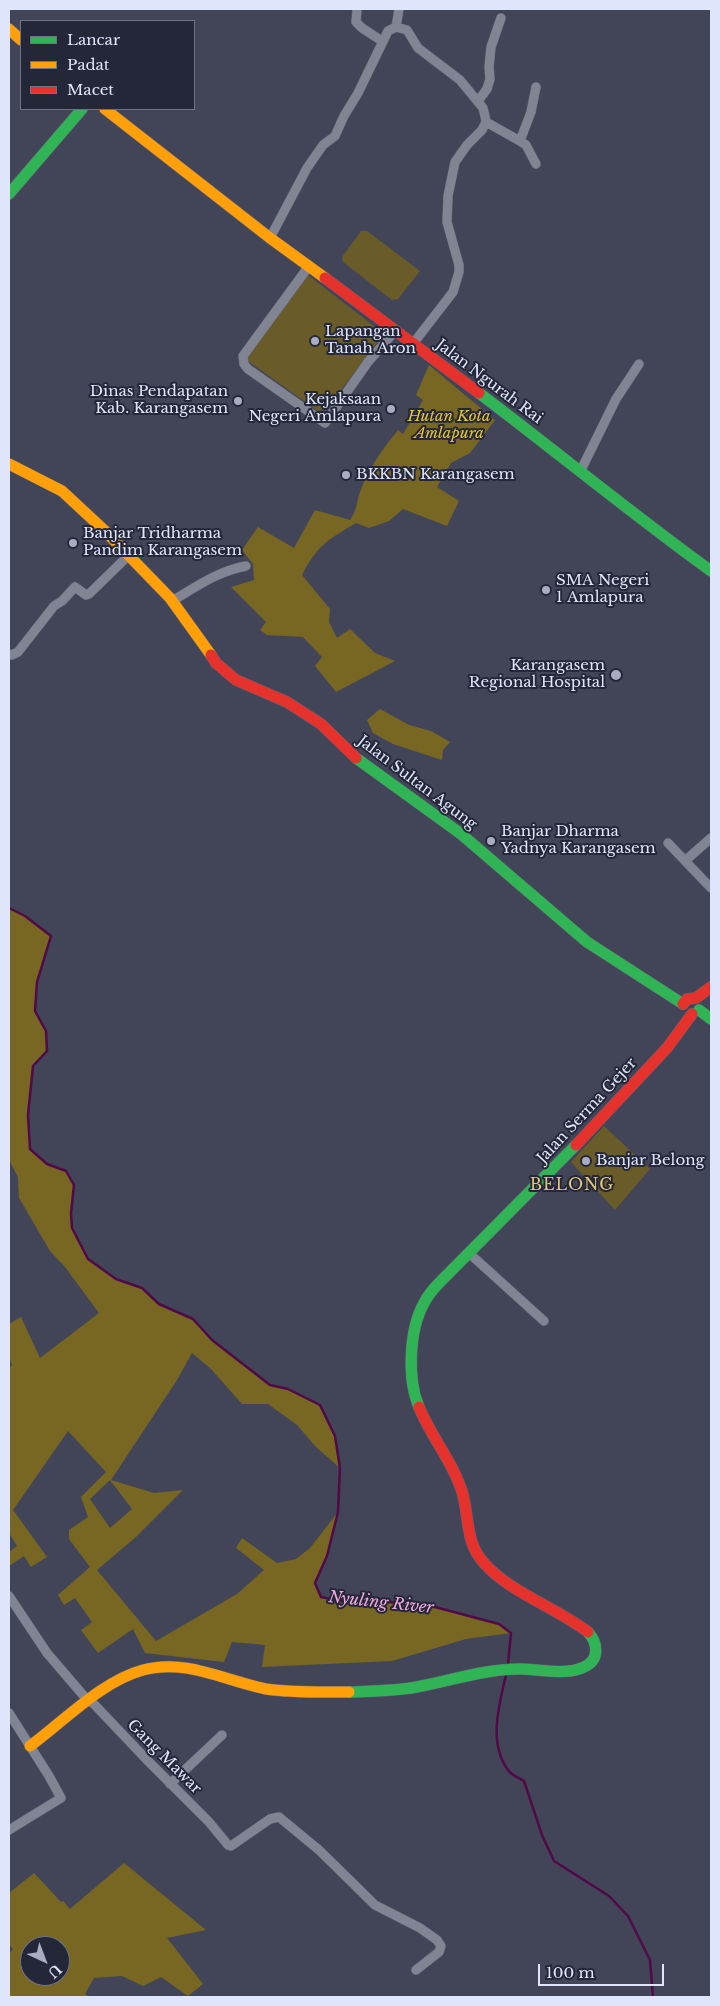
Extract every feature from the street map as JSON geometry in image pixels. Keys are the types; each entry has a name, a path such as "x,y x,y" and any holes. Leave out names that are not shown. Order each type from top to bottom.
{"street":[{"path":"357,9 356,22 382,41"},
{"path":"270,238 307,168 323,145 335,136 344,116 358,94 382,41 388,31 396,26 400,9"},
{"path":"478,102 487,89 490,79 488,67 491,47 501,18"},
{"path":"396,26 407,30 418,48 460,80 483,108 486,122 482,130 467,145 455,162 448,196 447,222 459,264 459,272 453,292 412,344"},
{"path":"9,29 20,39"},
{"path":"520,140 531,112 536,87"},
{"path":"9,194 81,110"},
{"name":"Jalan Ngurah Rai","path":"106,110 270,238 581,470 645,523 711,571"},
{"path":"486,122 520,140 526,146 536,164"},
{"path":"309,266 243,356 244,364 248,369 325,423 368,362 394,331"},
{"path":"581,470 616,399 639,364"},
{"name":"Jalan Sultan Agung","path":"9,464 49,483 62,492 105,531 172,602 216,663 224,671 236,680 287,702 309,716 362,763 461,834 587,942 690,1010 711,1019"},
{"path":"9,654 12,655 18,652 54,606 62,601 75,587 86,595 89,594 129,556"},
{"path":"172,602 212,577 232,568 246,566"},
{"path":"686,860 711,838"},
{"path":"668,843 711,888"},
{"path":"690,1010 700,1004 696,998 711,987"},
{"name":"Jalan Serma Gejer","path":"30,1746 113,1684 128,1676 158,1667 196,1668 264,1688 307,1693 413,1688 495,1670 575,1670 582,1668 592,1661 596,1644 584,1627 503,1581 478,1558 470,1539 464,1498 458,1481 432,1436 416,1400 411,1374 419,1314 424,1302 437,1285 470,1254 504,1216 538,1185 616,1104 681,1032 690,1010"},
{"path":"470,1254 544,1321"},
{"name":"Gang Mawar","path":"9,1596 47,1653 90,1702 218,1832 228,1845 231,1846 270,1819 279,1817 319,1850 375,1905 420,1928 437,1940 441,1946 439,1952 416,1970"},
{"path":"9,1713 61,1798 9,1830"},
{"path":"170,1784 222,1735"}],"shaded area":[{"path":"361,231 367,231 420,271 398,299 392,300 343,262 342,257"},
{"name":"Lapangan Tanah Aron","path":"304,272 384,334 327,408 318,411 248,361 246,349"},
{"path":"604,1126 650,1169 615,1210 571,1162"}],"green space":[{"name":"Hutan Kota Amlapura","path":"429,365 495,420 470,453 451,463 437,487 459,501 447,526 403,509 389,521 369,528 356,523 324,544 313,556 302,575 330,609 329,622 337,638 350,629 375,653 395,661 336,692 315,666 322,657 303,637 267,635 260,630 266,622 231,587 254,580 253,564 242,550 258,527 294,548 315,510 350,520 366,477 398,430 403,434 423,400 416,395"},
{"path":"380,709 409,725 431,731 450,742 443,750 442,760 393,744 373,733 367,720"},
{"path":"9,908 25,916 51,936 37,982 35,1011 46,1031 47,1051 33,1066 28,1115 30,1149 47,1164 66,1171 74,1185 71,1213 72,1228 88,1259 116,1279 142,1288 159,1304 193,1319 212,1340 270,1385 288,1389 320,1405 335,1436 340,1468 316,1447 297,1425 268,1404 242,1404 211,1369 192,1353 177,1380 111,1480 154,1493 183,1490 136,1537 97,1570 156,1641 237,1594 264,1570 236,1548 242,1538 277,1563 296,1559 310,1548 338,1512 327,1556 315,1583 321,1596 346,1602 379,1601 435,1607 499,1624 511,1633 466,1639 392,1661 262,1667 265,1645 232,1642 224,1662 145,1653 133,1629 98,1653 81,1630 92,1622 75,1598 64,1605 58,1595 90,1567 69,1539 69,1530 88,1517 81,1497 106,1472 68,1431 13,1510 47,1557 31,1567 24,1556 9,1566 9,1552 17,1546 9,1533 9,1368 12,1365 9,1357 9,1324 21,1317 40,1358 99,1313 65,1267 50,1251 19,1198 18,1177 9,1160","holes":["110,1480 132,1509 110,1528 90,1499"]},
{"path":"124,1863 206,1930 167,1938 203,1984 188,1996 161,1977 143,1986 122,1976 94,1978 85,1994 89,1997 9,1997 9,1954 13,1949 9,1945 9,1893 34,1873 61,1902 63,1901 70,1909"}],"waterway":[{"name":"Nyuling River","path":"9,908 25,916 51,936 37,982 35,1011 46,1031 47,1051 33,1066 28,1115 30,1149 47,1164 66,1171 74,1185 71,1213 72,1228 88,1259 116,1279 142,1288 159,1304 193,1319 212,1340 270,1385 288,1389 320,1405 335,1436 340,1468 338,1512 327,1556 315,1583 321,1597 346,1602 379,1601 435,1607 499,1624 511,1633 508,1664"},
{"name":"Nyuling River","path":"506,1675 497,1724 498,1748 502,1759 509,1772 524,1781 542,1835 554,1861 609,1896 628,1916 650,1960 653,1997"}],"traffic: fast":[{"path":"9,194 81,110"},
{"path":"479,393 711,571"},
{"path":"356,758 461,834 587,942 683,1004"},
{"path":"699,1010 711,1019"},
{"path":"419,1407 415,1396 411,1355 415,1327 426,1300 438,1284 576,1145"},
{"path":"349,1692 411,1688 492,1671 528,1669 561,1672 577,1670 589,1664 595,1656 594,1641 588,1632"}],"traffic: slow":[{"path":"9,29 20,39"},
{"path":"106,110 270,238 325,278"},
{"path":"9,464 62,491 105,531 170,598 211,655"},
{"path":"30,1746 98,1692 128,1675 159,1667 175,1667 205,1672 266,1689 297,1692 349,1692"}],"traffic: jam":[{"path":"325,278 479,393"},
{"path":"211,655 216,663 236,680 287,702 321,724 356,758"},
{"path":"683,1004 687,999 696,998 711,987"},
{"path":"576,1145 667,1048 692,1014"},
{"path":"419,1407 459,1483 471,1539 478,1556 506,1583 576,1623 588,1632"}],"place":[{"name":"Lapangan Tanah Aron","path":"315,341"},
{"name":"Dinas Pendapatan Kab. Karangasem","path":"238,401"},
{"name":"Kejaksaan Negeri Amlapura","path":"391,409"},
{"name":"BKKBN Karangasem","path":"346,475"},
{"name":"Banjar Tridharma Pandim Karangasem","path":"73,543"},
{"name":"SMA Negeri 1 Amlapura","path":"546,590"},
{"name":"Karangasem Regional Hospital","path":"616,675"},
{"name":"Banjar Dharma Yadnya Karangasem","path":"491,841"},
{"name":"Banjar Belong","path":"586,1161"}],"district":[{"name":"BELONG","path":"572,1185"}]}
